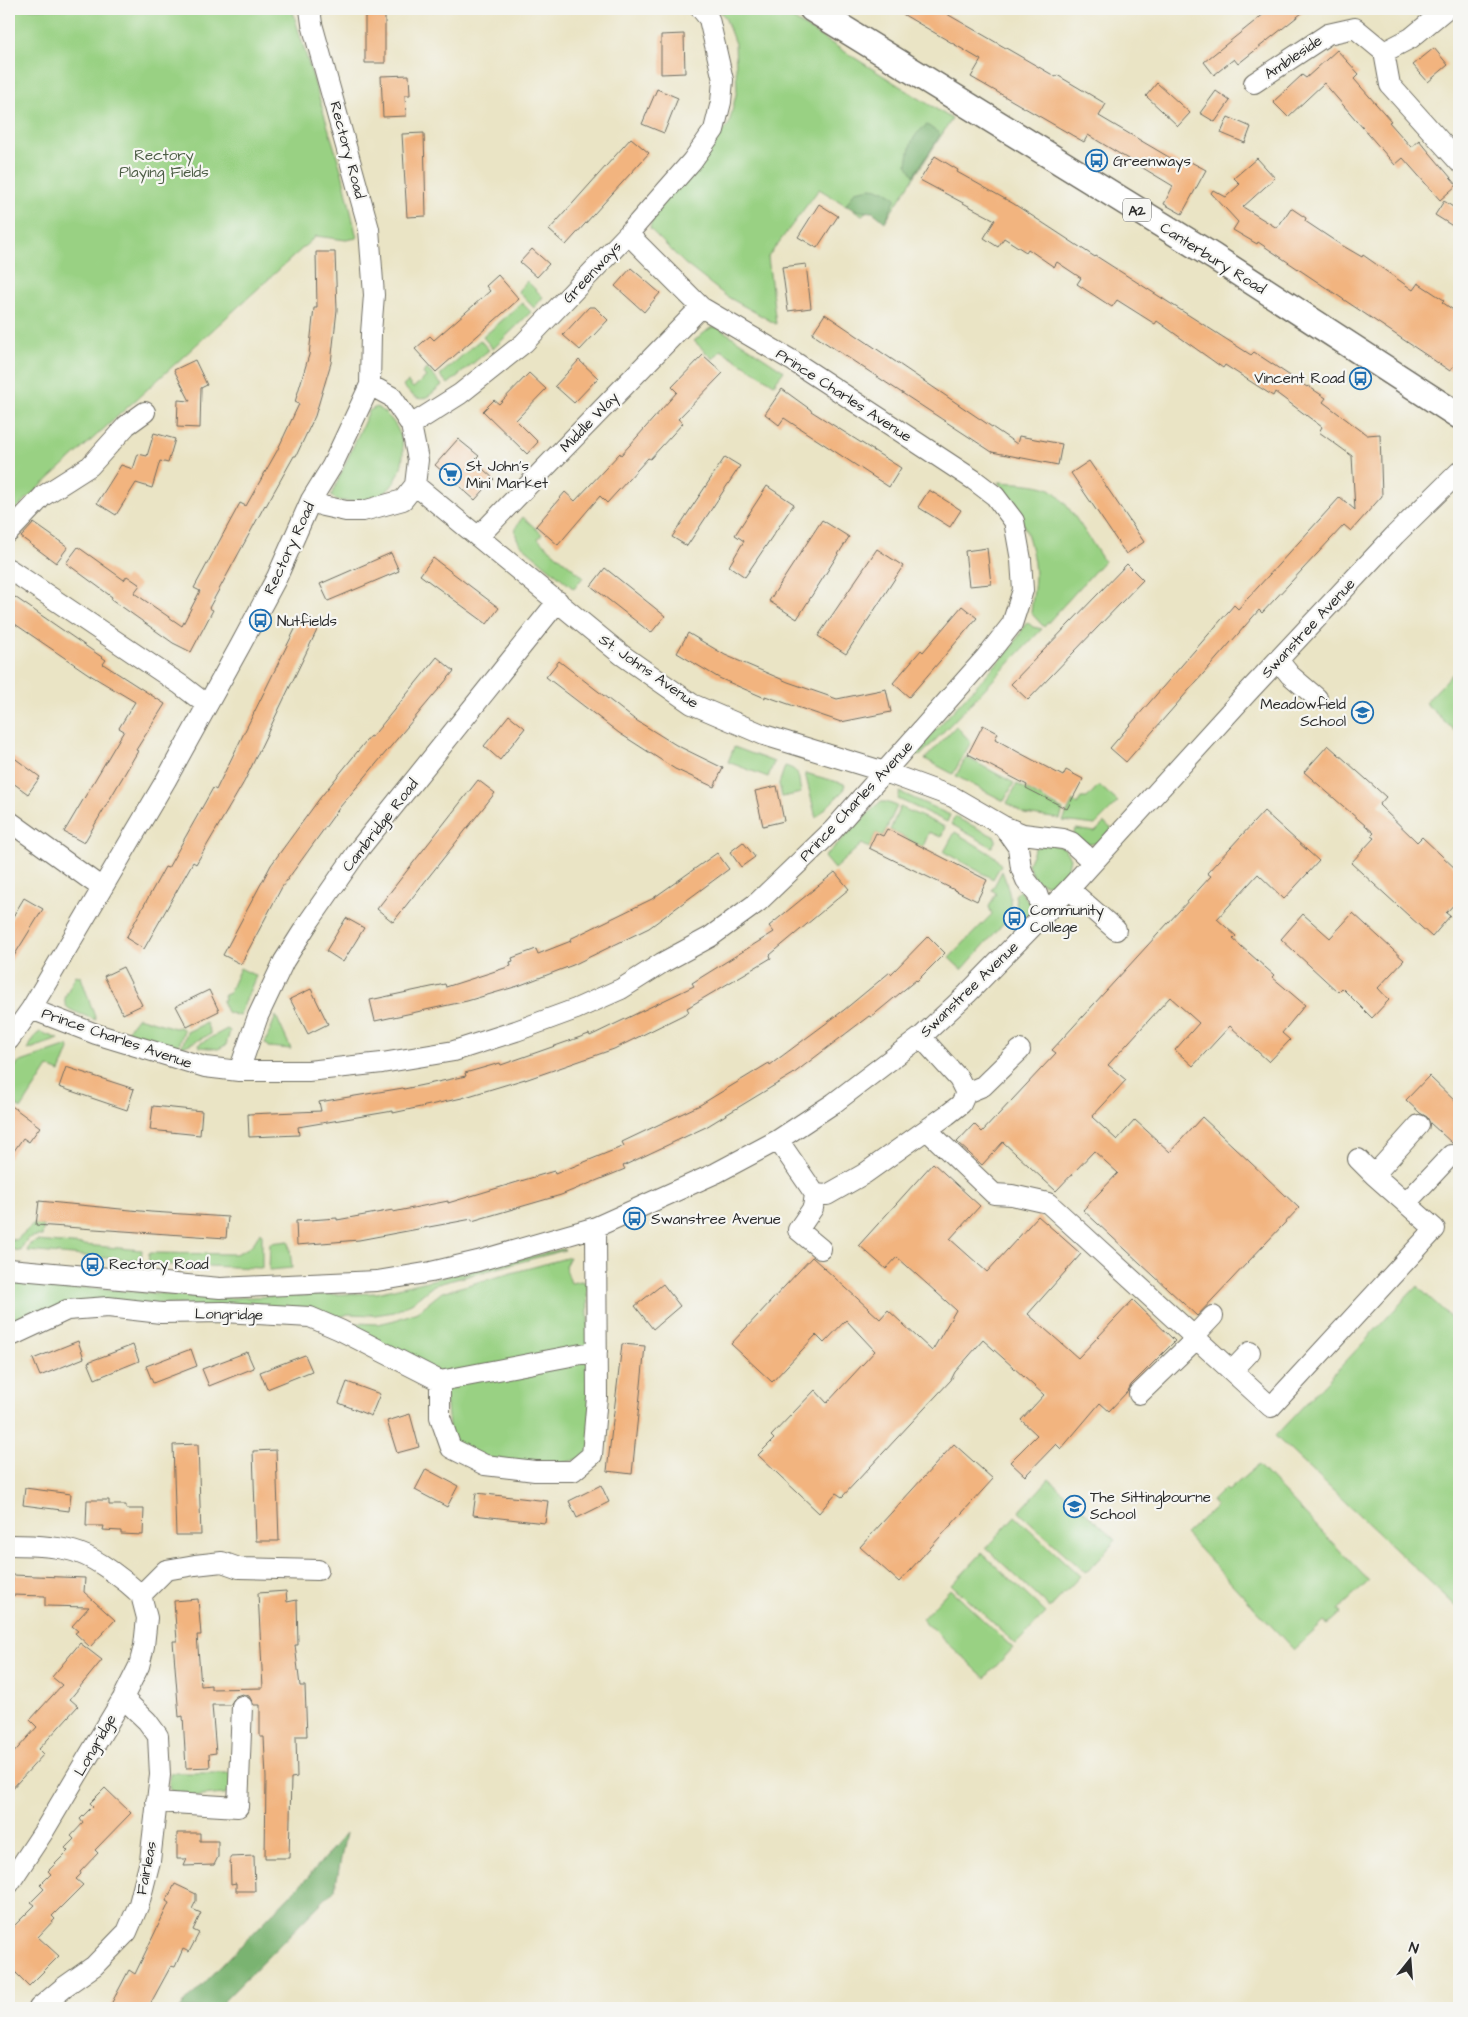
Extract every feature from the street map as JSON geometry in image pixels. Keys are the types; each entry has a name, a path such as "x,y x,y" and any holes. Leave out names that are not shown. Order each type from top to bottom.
{"main road":[{"name":"Canterbury Road","path":"812,9 1214,257 1459,416"}],"street":[{"name":"Rectory Road","path":"9,1040 31,1009 166,780 277,577 311,500 332,466 370,385 374,295 369,230 312,24 310,9"},
{"name":"Greenways","path":"411,425 460,394 524,344 628,234 692,160 714,130 721,102 723,80 709,19 701,9"},
{"path":"1446,9 1411,38 1384,52 1390,84 1459,162"},
{"name":"Ambleside","path":"1254,84 1328,34 1355,28 1384,52"},
{"name":"Prince Charles Avenue","path":"31,1009 96,1034 148,1051 205,1067 239,1071 308,1071 382,1063 454,1050 576,1010 621,989 662,963 710,937 758,902 833,830 986,657 1012,624 1023,590 1021,560 1014,521 995,496 974,480 793,361 701,307 628,234"},
{"name":"Middle Way","path":"478,537 701,307"},
{"path":"311,500 323,506 346,511 362,511 402,500 415,485 418,460 411,425 392,397 370,385"},
{"path":"9,532 43,496 90,466 127,425 145,412"},
{"name":"Swanstree Avenue","path":"9,1269 220,1288 377,1281 431,1272 478,1261 596,1227 716,1173 778,1140 834,1103 921,1037 968,994 1069,889 1395,535 1459,472"},
{"name":"St. Johns Avenue","path":"415,485 558,601 622,656 692,704 764,735 885,772 953,797 1003,826 1023,834 1063,839 1071,842 1093,862"},
{"path":"9,569 181,685 207,705"},
{"name":"Cambridge Road","path":"239,1071 258,1016 284,962 310,920 366,840 558,601"},
{"path":"1278,660 1290,675 1317,698"},
{"path":"9,821 102,888"},
{"name":"St. Johns Avenue","path":"1003,826 1018,847 1021,868 1026,880 1037,894 1044,914"},
{"path":"1069,889 1116,930"},
{"path":"921,1037 959,1079 966,1093"},
{"path":"815,1194 827,1195 846,1185 927,1130 961,1104 966,1093 983,1086 1020,1050"},
{"path":"1374,1175 1419,1125"},
{"path":"927,1130 994,1194 1012,1195 1048,1203 1272,1406 1435,1229 1358,1159"},
{"path":"778,1140 815,1194 813,1208 798,1230 821,1249"},
{"path":"1406,1203 1451,1155"},
{"path":"596,1227 597,1351 597,1397 592,1455 573,1471 535,1471 485,1465 451,1448 440,1417 440,1381 597,1351"},
{"name":"Longridge","path":"9,1336 67,1310 108,1307 161,1313 224,1312 310,1317 340,1330 440,1381"},
{"path":"1139,1394 1213,1316"},
{"path":"1232,1370 1250,1352"},
{"path":"9,1545 33,1545 79,1553 124,1579 141,1595 166,1570 222,1562 239,1568 318,1570"},
{"name":"Longridge","path":"9,1884 13,1881 44,1831 139,1666 144,1646 146,1618 141,1595"},
{"name":"Fairleas","path":"39,2008 64,1987 94,1966 127,1932 139,1904 150,1861 160,1775 158,1736 147,1721 122,1698"},
{"path":"156,1802 238,1807 242,1706"}],"green space":[{"name":"Rectory Playing Fields","path":"9,9 292,9 342,173 357,238 346,240 316,236 9,515"},
{"path":"717,9 777,9 952,119 886,220 869,210 862,215 819,189 768,257 776,324 726,296 684,263 650,229 653,213 729,124 737,90 735,44 725,17"},
{"path":"927,125 940,134 914,176 907,164 910,146 914,137"},
{"path":"871,188 884,190 896,198 885,222 873,212 859,211 846,205 855,191"},
{"path":"527,281 543,297 534,308 518,291"},
{"path":"522,303 531,312 493,349 483,337"},
{"path":"713,327 719,328 784,371 774,384 721,350 713,359 694,341"},
{"path":"480,340 489,350 448,384 440,375"},
{"path":"427,369 442,385 422,399 414,396 403,386 408,382 413,388 426,377 423,373"},
{"path":"376,407 391,419 401,438 403,459 396,479 390,488 376,498 363,501 337,500 331,496 369,411"},
{"path":"999,482 1032,484 1050,489 1071,511 1104,561 1044,627 1031,613 1035,575 1028,537 1019,514"},
{"path":"523,517 542,534 538,539 583,577 574,589 520,544 516,536 516,530"},
{"path":"1027,622 1033,627 1042,629 921,755 915,756 914,753 1012,647"},
{"path":"1459,667 1459,735 1425,703"},
{"path":"956,726 971,742 953,774 925,759"},
{"path":"734,747 774,762 768,777 728,762"},
{"path":"966,757 1014,783 1004,801 956,776"},
{"path":"785,766 794,770 798,775 801,793 782,797 779,784"},
{"path":"805,773 845,784 843,791 816,818"},
{"path":"1017,784 1063,810 1060,819 1024,814 1007,803"},
{"path":"1099,785 1118,802 1095,825 1063,821 1073,801 1077,804 1081,798 1087,798"},
{"path":"900,792 950,815 947,822 898,799"},
{"path":"880,802 897,806 883,836 876,833 869,848 862,844 834,869 824,857"},
{"path":"900,807 945,827 941,837 929,832 923,847 890,830"},
{"path":"955,817 995,837 996,840 992,847 951,824"},
{"path":"1104,823 1112,829 1094,844 1085,842 1073,835 1076,829 1095,832"},
{"path":"955,832 994,856 1001,865 993,879 944,852"},
{"path":"1049,843 1064,848 1070,858 1067,871 1054,885 1036,880 1028,864 1035,848"},
{"path":"1002,871 1010,899 1009,917 962,970 949,958 992,914 989,907 996,893 992,890"},
{"path":"1020,890 1032,907 1031,917 1019,929 1015,924 1018,914 1015,895"},
{"path":"240,968 256,976 239,1016 227,1012 222,1001 225,999 224,995 229,993"},
{"path":"76,975 81,977 96,1020 69,1009 66,1005 66,995"},
{"path":"276,1016 291,1049 268,1047 265,1043"},
{"path":"138,1017 175,1028 180,1027 184,1030 178,1048 127,1031"},
{"path":"206,1023 211,1034 181,1048 187,1032"},
{"path":"227,1029 230,1031 226,1045 218,1049 200,1047 199,1044"},
{"path":"40,1032 59,1039 27,1050 36,1035"},
{"path":"68,1046 69,1049 60,1072 48,1067 21,1109 9,1099 9,1076 18,1063"},
{"path":"34,1224 44,1226 42,1236 34,1236 28,1239 21,1251 9,1249 9,1239 16,1240"},
{"path":"260,1232 262,1234 262,1268 148,1264 149,1253 235,1254 250,1246"},
{"path":"37,1241 142,1250 141,1261 27,1251 30,1244"},
{"path":"289,1241 292,1268 269,1270 270,1243"},
{"path":"562,1249 565,1250 434,1285 413,1302 394,1312 375,1315 348,1314 332,1320 160,1303 9,1326 9,1286 16,1282 219,1298 377,1293"},
{"path":"570,1257 565,1266 571,1283 581,1281 587,1283 592,1455 535,1471 451,1448 444,1375 354,1327 357,1323 378,1324 417,1312 442,1292"},
{"path":"1417,1286 1459,1325 1459,1609 1275,1436"},
{"path":"1258,1465 1369,1581 1338,1610 1341,1613 1328,1625 1324,1622 1294,1650 1185,1534 1216,1506 1212,1501 1225,1488 1228,1491"},
{"path":"1049,1479 1116,1540 1086,1573 1019,1512"},
{"path":"1015,1516 1080,1576 1050,1608 986,1548"},
{"path":"982,1553 1046,1613 1016,1644 952,1585"},
{"path":"950,1589 1013,1648 985,1678 922,1619"},
{"path":"170,1773 236,1773 230,1791 225,1794 189,1796 169,1789"},
{"path":"346,1833 335,1889 217,2008 180,2008 308,1877"}],"building":[{"path":"894,9 951,9 947,14 1106,104 1099,116 1184,166 1187,160 1206,170 1182,214 1164,204 1173,186 1088,135 1084,142 971,77 981,60"},
{"path":"1270,9 1307,9 1238,64 1234,59 1214,75 1204,62"},
{"path":"385,15 385,63 365,63 365,16"},
{"path":"684,34 685,73 661,74 661,35"},
{"path":"1434,48 1448,65 1428,82 1413,65"},
{"path":"1337,50 1359,74 1354,79 1411,147 1419,140 1457,185 1440,200 1403,158 1395,165 1324,83 1288,117 1273,102 1302,75 1306,78"},
{"path":"409,75 410,95 405,95 406,116 383,117 381,76"},
{"path":"1157,83 1190,113 1178,126 1146,96"},
{"path":"657,89 678,98 664,133 642,124"},
{"path":"1216,91 1230,101 1215,122 1200,113"},
{"path":"1228,117 1251,127 1245,143 1221,133"},
{"path":"424,133 426,216 407,217 402,134"},
{"path":"631,138 649,153 566,245 549,230"},
{"path":"935,156 958,170 957,172 1014,204 1251,355 1254,352 1308,386 1326,398 1323,402 1367,435 1380,434 1382,496 1351,531 1344,525 1262,613 1259,610 1126,762 1110,748 1234,605 1238,609 1340,497 1355,510 1352,456 1319,432 1322,427 1275,392 1273,396 1225,365 1223,368 1157,321 1155,324 1117,300 1112,307 1077,284 1081,278 1057,262 1054,267 1028,249 1026,252 1004,238 998,247 984,238 995,220 920,180"},
{"path":"1257,158 1275,178 1243,207 1277,228 1291,208 1306,218 1305,221 1338,243 1362,257 1363,255 1413,290 1418,283 1444,300 1442,302 1459,314 1459,357 1450,371 1258,242 1257,244 1233,230 1238,222 1211,193 1213,190 1226,197 1240,184 1234,178"},
{"path":"1444,201 1459,211 1459,230 1435,215"},
{"path":"819,204 838,216 817,248 798,237"},
{"path":"532,249 549,264 537,277 520,262"},
{"path":"316,252 335,252 337,310 331,363 315,416 296,456 294,456 265,505 209,608 213,610 191,652 173,643 111,599 112,597 66,563 78,547 124,580 127,576 140,585 134,593 182,626 200,591 194,588 240,503 246,506 277,451 299,404 295,402 309,355 314,308 317,308"},
{"path":"806,264 811,308 788,311 782,267"},
{"path":"631,268 660,293 644,312 615,286"},
{"path":"498,275 519,299 436,372 415,349 430,336 434,340 490,291 486,286"},
{"path":"589,307 595,307 608,320 580,350 563,335"},
{"path":"825,314 1017,444 1019,436 1062,444 1058,465 992,452 812,334"},
{"path":"703,355 723,373 678,419 683,423 650,459 648,458 607,503 600,496 558,545 536,526 565,492 575,501 620,453 621,455 677,392 672,387"},
{"path":"195,360 207,385 201,388 200,428 177,427 178,400 190,401 174,370"},
{"path":"579,360 598,378 574,403 555,386"},
{"path":"529,373 546,389 516,420 538,442 527,454 483,411 494,400 499,404"},
{"path":"782,389 811,411 901,468 889,487 784,418 779,425 765,414"},
{"path":"154,433 175,439 168,463 160,461 152,488 136,483 116,515 97,503 121,465 133,469 138,454 147,456"},
{"path":"458,439 479,456 474,461 494,479 475,500 435,465"},
{"path":"725,457 740,466 687,546 672,537"},
{"path":"1089,461 1144,542 1126,554 1071,473"},
{"path":"767,486 794,504 745,577 729,566 744,541 735,535"},
{"path":"929,490 961,510 950,527 918,507"},
{"path":"822,520 849,537 797,619 769,601"},
{"path":"34,523 68,547 56,563 21,537"},
{"path":"987,548 991,584 969,586 965,551"},
{"path":"877,549 903,566 846,654 818,636"},
{"path":"391,553 399,571 328,601 320,584"},
{"path":"433,558 499,608 487,624 420,575"},
{"path":"1127,564 1143,580 1028,700 1011,684"},
{"path":"605,568 665,616 651,633 591,586"},
{"path":"9,593 106,660 103,664 165,704 136,750 138,751 84,843 64,832 124,731 119,728 135,702 90,675 9,620"},
{"path":"962,606 977,618 909,697 893,683 921,650 923,652"},
{"path":"301,617 319,626 244,782 196,864 193,862 144,949 126,938 165,867 168,868 213,788 216,790"},
{"path":"688,633 725,655 788,682 837,699 886,689 891,712 841,722 765,696 765,698 719,678 677,653"},
{"path":"437,657 454,671 340,807 282,887 241,964 223,955 271,865 320,798"},
{"path":"559,661 634,719 676,745 723,768 714,787 675,769 619,733 546,677"},
{"path":"509,715 525,728 500,760 484,746"},
{"path":"983,725 998,733 995,739 1018,752 1063,776 1066,770 1083,779 1067,809 1026,788 1027,785 968,754"},
{"path":"1328,745 1386,797 1379,805 1417,842 1422,837 1459,872 1459,899 1446,913 1450,916 1432,937 1351,863 1374,838 1371,836 1374,833 1304,772"},
{"path":"9,754 40,777 28,794 9,780"},
{"path":"478,780 495,793 393,922 377,909"},
{"path":"777,786 784,821 763,826 755,791"},
{"path":"1264,811 1319,861 1284,899 1258,874 1217,919 1236,936 1233,939 1274,975 1272,977 1305,1005 1282,1033 1290,1040 1269,1062 1230,1026 1193,1066 1175,1050 1199,1023 1170,997 1108,1065 1126,1080 1092,1117 1117,1140 1135,1120 1170,1152 1202,1117 1299,1208 1197,1316 1083,1210 1118,1173 1094,1151 1056,1191 1003,1142 982,1165 957,1142 974,1124 982,1132 1056,1053 1052,1050 1211,876 1207,873"},
{"path":"887,829 987,880 977,901 869,848 876,833 883,836"},
{"path":"743,842 755,857 741,867 730,852"},
{"path":"717,853 729,869 649,928 573,965 518,986 467,1001 375,1021 370,1000 445,984 446,987 511,966 512,958 536,949 538,954 571,941 570,939 652,899"},
{"path":"835,872 849,889 770,955 771,958 687,1008 689,1012 614,1049 525,1080 462,1098 393,1113 393,1111 298,1127 299,1135 249,1137 248,1114 321,1111 319,1102 404,1089 466,1076 465,1073 500,1063 501,1065 589,1034 590,1036 694,986 692,983 774,932 769,926"},
{"path":"24,898 43,909 9,964 9,923"},
{"path":"1353,913 1404,960 1378,988 1389,1000 1372,1018 1342,988 1338,992 1281,939 1303,914 1330,938"},
{"path":"346,918 364,928 343,962 326,951"},
{"path":"928,936 945,953 917,981 871,1017 869,1016 793,1074 706,1127 623,1166 625,1169 561,1195 472,1221 472,1219 359,1240 297,1245 296,1221 337,1218 337,1220 393,1210 393,1212 448,1201 448,1203 554,1171 555,1174 624,1146 622,1142 700,1105 769,1063 770,1065 844,1010 890,972 891,974"},
{"path":"123,967 142,1005 123,1014 104,976"},
{"path":"311,989 328,1024 308,1034 290,999"},
{"path":"209,990 219,1011 187,1027 176,1006"},
{"path":"66,1067 134,1089 127,1110 59,1087"},
{"path":"1429,1076 1459,1105 1459,1147 1452,1143 1430,1123 1427,1117 1406,1100"},
{"path":"9,1104 40,1127 29,1142 23,1138 9,1158"},
{"path":"153,1106 202,1111 200,1135 150,1130"},
{"path":"933,1163 980,1206 950,1239 987,1272 1038,1216 1081,1254 1028,1314 1078,1358 1133,1300 1175,1341 1131,1385 1128,1391 1109,1411 1100,1403 1061,1449 1056,1444 1025,1476 1010,1462 1037,1435 1021,1420 1044,1395 983,1340 955,1372 951,1380 842,1497 836,1493 819,1513 758,1455 774,1439 771,1436 815,1390 827,1403 875,1351 846,1320 824,1343 816,1335 772,1382 731,1344 812,1257 880,1319 888,1310 932,1351 956,1310 897,1257 886,1269 859,1245"},
{"path":"39,1201 151,1212 228,1217 226,1238 36,1225"},
{"path":"663,1284 680,1306 653,1329 635,1306"},
{"path":"78,1341 84,1358 40,1376 33,1359"},
{"path":"622,1344 645,1346 632,1474 607,1471"},
{"path":"133,1345 139,1361 95,1379 88,1362"},
{"path":"191,1349 197,1366 153,1383 146,1366"},
{"path":"247,1352 254,1368 209,1386 202,1369"},
{"path":"305,1355 312,1371 267,1389 260,1372"},
{"path":"347,1382 380,1394 371,1416 339,1403"},
{"path":"410,1414 419,1447 397,1453 387,1421"},
{"path":"198,1444 201,1535 176,1535 173,1445"},
{"path":"954,1444 993,1479 899,1582 860,1547"},
{"path":"276,1450 279,1541 256,1541 253,1451"},
{"path":"426,1469 458,1486 447,1507 415,1490"},
{"path":"601,1485 609,1502 577,1518 569,1501"},
{"path":"25,1488 71,1494 69,1511 23,1505"},
{"path":"476,1493 548,1501 545,1523 473,1515"},
{"path":"87,1500 109,1500 109,1505 126,1505 126,1509 144,1509 143,1535 121,1534 121,1531 103,1530 104,1526 86,1526"},
{"path":"13,1575 85,1578 84,1592 115,1620 90,1647 75,1633 78,1631 72,1626 89,1607 45,1606 45,1596 12,1595"},
{"path":"286,1591 287,1602 297,1600 298,1645 295,1645 300,1686 305,1686 307,1736 296,1736 297,1777 291,1778 289,1858 265,1858 266,1778 264,1737 260,1737 260,1705 254,1705 249,1696 242,1694 236,1696 230,1705 212,1705 216,1753 209,1754 210,1767 186,1768 183,1716 179,1717 173,1641 177,1641 174,1601 198,1599 201,1635 197,1635 201,1686 211,1685 211,1689 263,1688 258,1593"},
{"path":"80,1643 102,1660 70,1699 78,1706 39,1749 44,1754 9,1792 9,1758 37,1727 30,1720 62,1685 52,1677"},
{"path":"105,1788 131,1813 95,1850 98,1853 76,1879 83,1885 52,1916 55,1919 38,1937 59,1956 29,1986 9,1966 9,1931 35,1905 31,1902 44,1889 40,1885 51,1874 48,1871 68,1851 65,1848 74,1839 71,1836 83,1823 80,1819 93,1806 90,1803"},
{"path":"177,1833 200,1833 200,1841 218,1841 218,1857 214,1865 184,1866 187,1859 177,1859"},
{"path":"254,1856 255,1891 236,1891 236,1883 231,1884 230,1857"},
{"path":"175,1884 196,1894 196,1901 192,1909 201,1913 193,1930 199,1933 189,1952 183,1949 175,1967 171,1966 148,2008 109,2008 129,1970 135,1974 169,1903 166,1901"}],"place":[{"name":"Greenways","path":"1097,161"},
{"name":"Vincent Road","path":"1361,378"},
{"name":"St John's Mini Market","path":"450,475"},
{"name":"Nutfields","path":"261,621"},
{"name":"Meadowfield School","path":"1362,713"},
{"name":"Community College","path":"1014,919"},
{"name":"Swanstree Avenue","path":"635,1219"},
{"name":"Rectory Road","path":"93,1264"},
{"name":"The Sittingbourne School","path":"1074,1506"}]}
